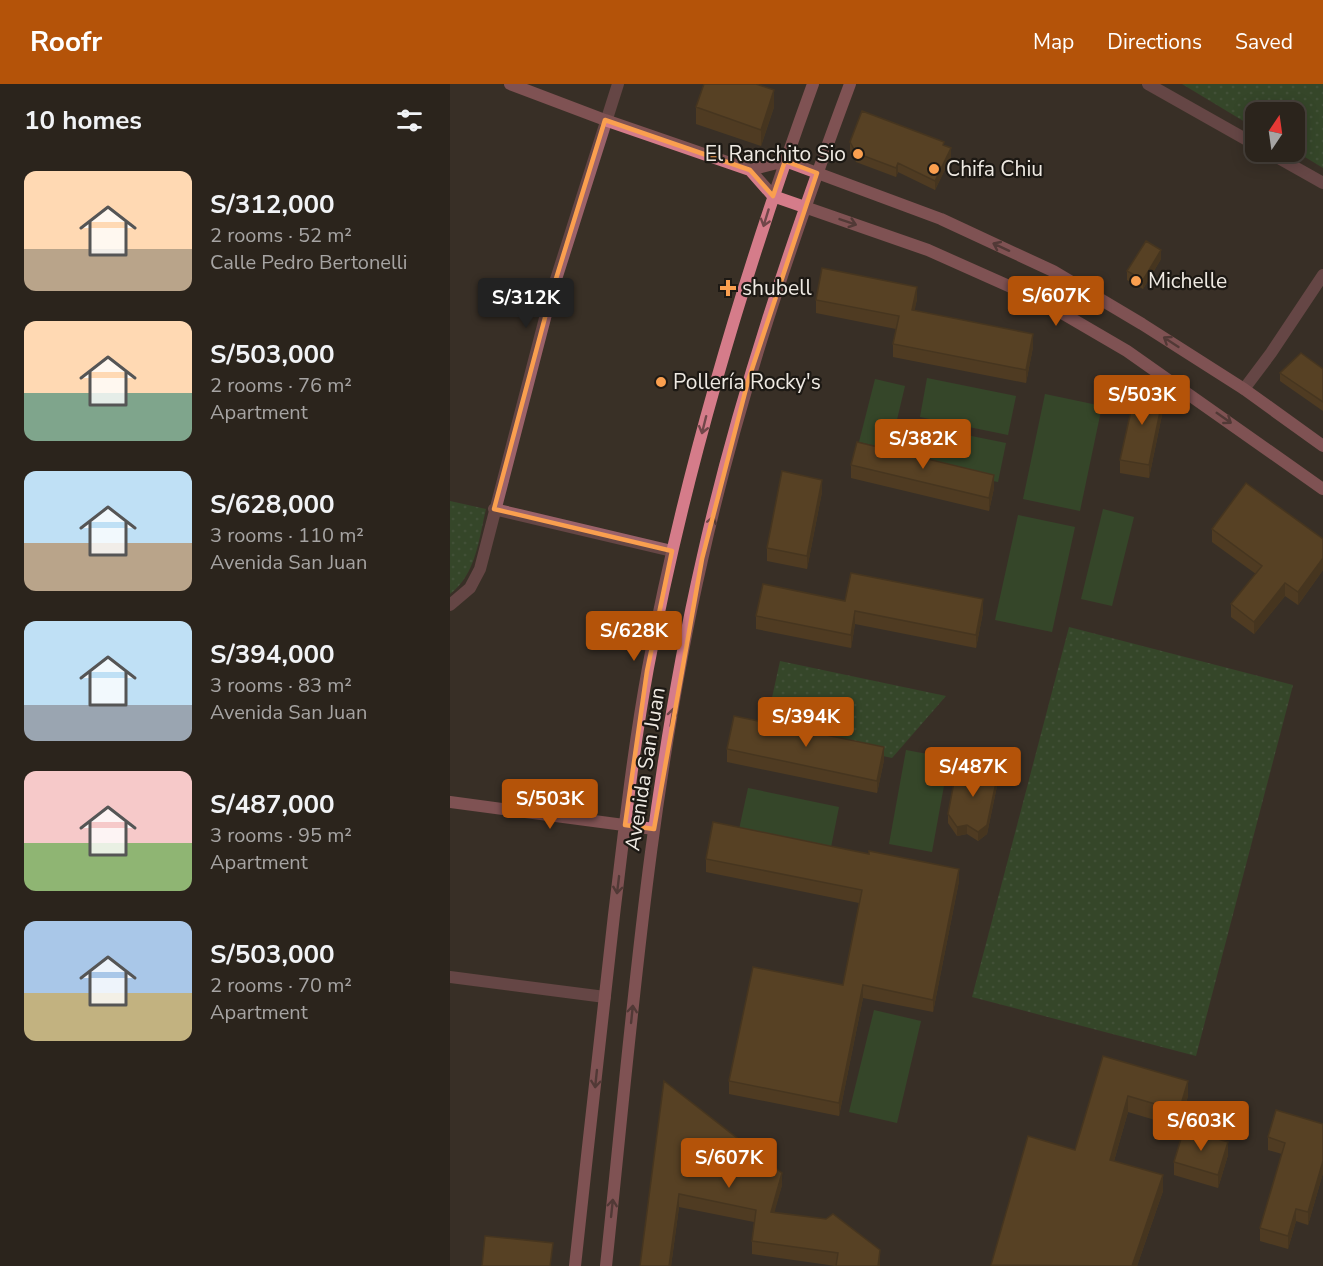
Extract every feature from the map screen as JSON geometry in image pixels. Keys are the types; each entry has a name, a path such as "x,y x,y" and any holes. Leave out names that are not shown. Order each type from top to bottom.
{"main road":[{"path":"510,84 605,120 750,170 773,196 928,250 1038,299 1127,351 1323,489"},
{"name":"Avenida San Juan","path":"575,1266 625,825 648,671 672,551 718,373 773,196 813,84"},
{"name":"Avenida San Juan","path":"606,1266 654,829 678,676 702,560 748,381 804,207 850,84"},
{"path":"750,170 785,162 941,219 1053,271 1244,389 1323,446"},
{"path":"450,802 654,829"}],"street":[{"path":"450,605 470,588 480,569 551,295 618,84"},
{"path":"1148,84 1245,139"},
{"path":"1286,162 1323,183"},
{"path":"1244,389 1323,275"},
{"path":"494,509 672,551"},
{"path":"450,977 604,997"}],"highlighted area":[{"path":"605,120 750,170 773,196 785,161 817,173 748,381 702,559 654,829 625,825 647,671 672,551 494,509 551,295"}],"green space":[{"path":"1182,84 1323,84 1323,168 1305,157 1305,102 1245,102 1245,122"},
{"path":"927,378 1016,396 1008,435 920,417"},
{"path":"875,379 905,386 890,449 859,442"},
{"path":"1045,394 1102,406 1080,511 1023,499"},
{"path":"917,425 1006,443 998,482 909,464"},
{"path":"450,501 486,509 471,566 466,577 450,594"},
{"path":"1103,509 1134,517 1112,606 1081,599"},
{"path":"1018,515 1075,527 1052,632 995,620"},
{"path":"1069,627 1293,685 1196,1056 972,997"},
{"path":"780,661 946,696 892,758 765,730"},
{"path":"906,750 949,758 932,852 889,844"},
{"path":"748,788 839,807 830,852 738,834"},
{"path":"874,1010 921,1021 897,1123 849,1112"}],"building":[{"path":"704,84 756,84 774,90 761,130 696,107"},
{"path":"862,111 944,142 943,145 951,148 935,181 898,163 896,168 856,153 850,142"},
{"path":"1146,241 1161,250 1143,280 1127,271"},
{"path":"822,268 917,287 912,310 1033,334 1026,370 893,344 899,316 816,300"},
{"path":"1301,353 1323,369 1323,402 1280,373"},
{"path":"1138,380 1163,397 1149,465 1120,460"},
{"path":"857,442 994,475 989,498 851,465"},
{"path":"782,471 822,480 807,556 767,548"},
{"path":"1246,483 1323,539 1323,558 1298,592 1285,583 1254,622 1231,604 1262,566 1212,529"},
{"path":"851,573 983,599 976,635 855,611 851,635 756,616 763,584 845,601"},
{"path":"734,716 884,747 877,781 727,749"},
{"path":"967,766 998,773 987,825 978,832 967,825 957,827 948,814 955,777"},
{"path":"713,822 869,854 869,851 959,869 933,1000 863,985 839,1103 729,1081 753,967 843,985 862,890 706,859"},
{"path":"1103,1056 1188,1081 1179,1111 1128,1096 1110,1160 1163,1175 1132,1266 991,1265 1028,1136 1075,1150"},
{"path":"664,1081 782,1173 771,1212 826,1219 833,1214 880,1250 878,1266 836,1266 838,1253 752,1241 756,1210 679,1194 669,1266 640,1266"},
{"path":"1276,1110 1323,1124 1323,1161 1308,1212 1296,1209 1288,1236 1260,1228 1285,1143 1268,1137"},
{"path":"1184,1129 1228,1142 1218,1175 1174,1162"},
{"path":"485,1236 553,1243 550,1266 482,1266"}],"place":[{"name":"El Ranchito Sio","path":"858,154"},
{"name":"Chifa Chiu","path":"934,169"},
{"name":"Michelle","path":"1136,281"},
{"name":"shubell","path":"728,288"},
{"name":"Pollería Rocky's","path":"661,382"}]}
